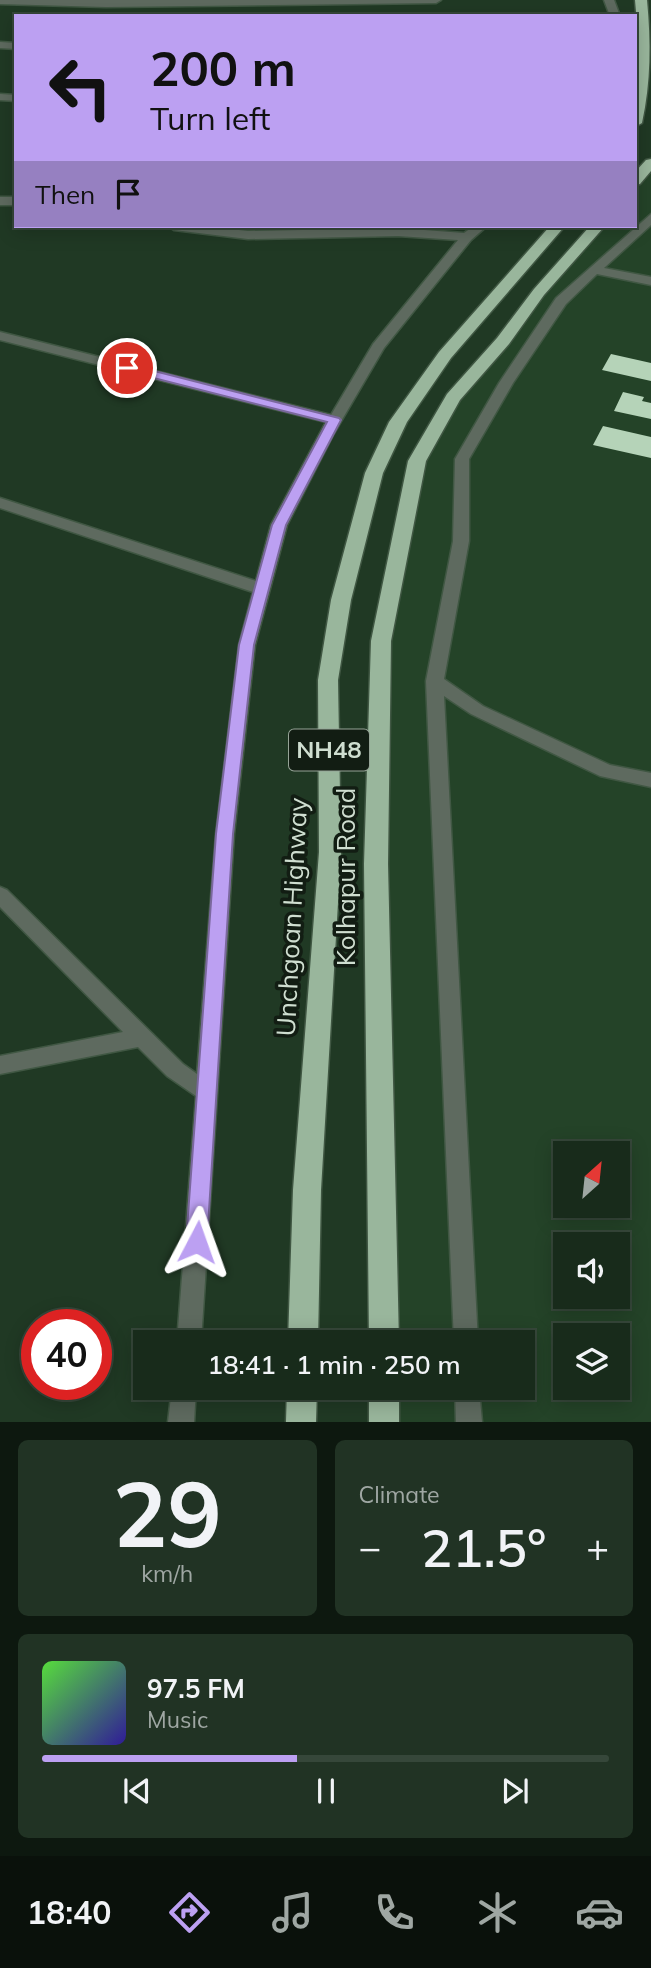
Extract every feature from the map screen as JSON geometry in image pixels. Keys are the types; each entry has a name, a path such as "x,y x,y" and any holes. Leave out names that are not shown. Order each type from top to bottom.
{"highway":[{"path":"637,110 647,47 641,0"},
{"path":"637,179 651,163"},
{"name":"Unchgoan Highway","path":"303,1330 307,1190 330,852 328,680 341,600 374,473 398,422 445,355 556,228"},
{"name":"Kolhapur Road","path":"384,1330 376,863 381,642 417,461 453,398 503,341 539,292 596,228"},
{"path":"301,1422 302,1400"},
{"path":"384,1400 384,1422"}],"street":[{"path":"0,1 92,4 436,0"},
{"path":"308,14 316,3"},
{"path":"89,14 92,4"},
{"path":"465,1330 435,681 461,541 462,459 506,383 561,301 651,218"},
{"path":"190,228 248,235 474,231"},
{"path":"190,1330 225,834 247,645 279,525 335,420 378,347 474,231"},
{"path":"594,270 651,281"},
{"path":"0,336 335,420"},
{"path":"0,503 262,589"},
{"path":"435,681 477,710 606,771 651,780"},
{"path":"0,895 175,1070 207,1093"},
{"path":"0,1065 143,1037"},
{"path":"181,1422 183,1400"},
{"path":"468,1400 469,1422"}],"shaded area":[{"path":"651,163 651,1422 384,1422 384,1400 535,1400 535,1330 384,1330 380,695 417,461 453,398 539,292 596,228 637,228 637,179"}],"building":[{"path":"611,354 651,363 651,381 602,370"},
{"path":"623,392 644,397 642,401 651,403 651,419 614,411"},
{"path":"603,426 651,437 651,458 593,445"}],"route":[{"path":"127,368 335,420 279,525 247,645 225,834 197,1242"}]}
